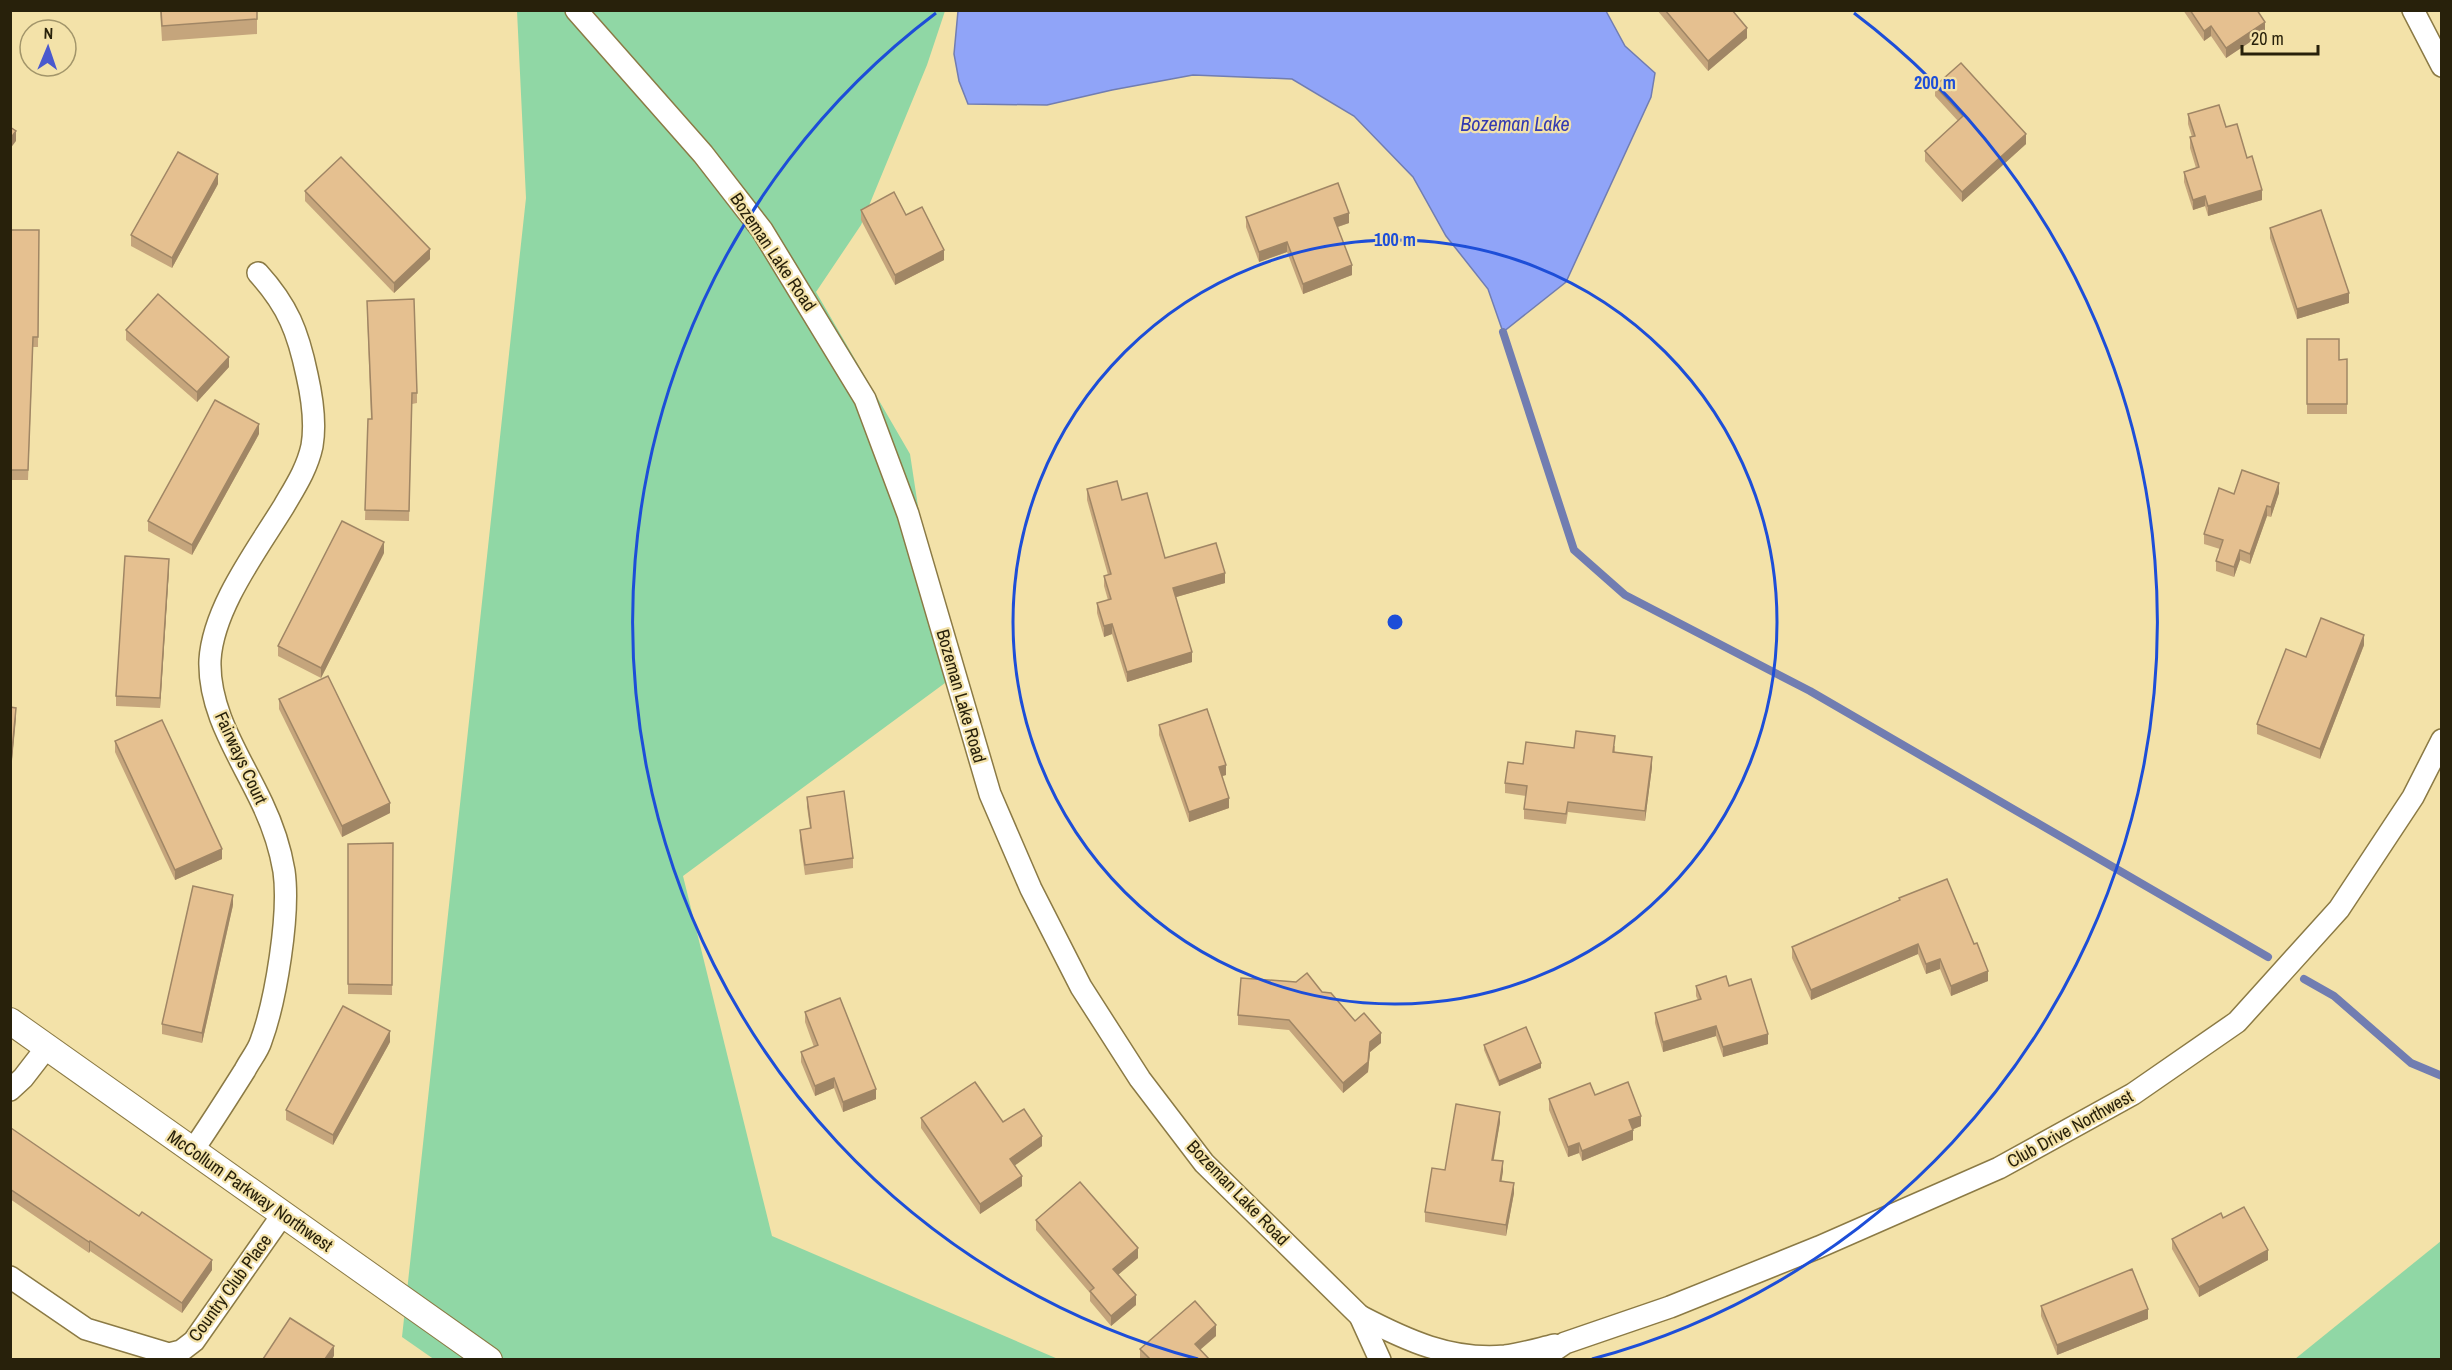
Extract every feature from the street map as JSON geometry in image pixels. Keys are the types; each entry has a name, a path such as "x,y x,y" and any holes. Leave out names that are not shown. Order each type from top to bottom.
{"street":[{"name":"Bozeman Lake Road","path":"576,10 703,154 762,230 865,399 908,514 990,794 1030,889 1081,987 1140,1079 1204,1163 1360,1316 1380,1359"},
{"path":"2413,10 2442,66"},
{"name":"Fairways Court","path":"193,1150 222,1108 261,1042 275,988 284,926 284,872 271,823 219,716 212,687 210,659 226,602 303,474 312,445 313,418 303,355 293,324 278,296 258,273"},
{"name":"Club Drive Northwest","path":"1360,1316 1401,1337 1454,1354 1506,1356 1566,1343 1670,1307 1829,1243 1999,1168 2133,1094 2237,1022 2339,909 2412,797 2442,740"},
{"name":"McCollum Parkway Northwest","path":"12,1025 47,1047 489,1359"},
{"path":"10,1090 23,1078 47,1047"},
{"name":"Country Club Place","path":"10,1277 86,1329 169,1354 181,1351 194,1341 283,1214"},
{"name":"Club Drive Northwest","path":"1540,1359 1566,1343"}],"green space":[{"path":"517,11 945,11 927,65 861,225 816,292 910,454 945,683 683,876 772,1236 1058,1359 435,1360 402,1337 526,198"},
{"path":"2441,1241 2441,1359 2295,1359"}],"water":[{"name":"Bozeman Lake","path":"958,11 1606,11 1625,46 1655,73 1651,97 1566,282 1503,332 1488,289 1446,236 1413,177 1354,116 1292,79 1193,75 1047,105 968,104 959,81 954,54"}],"building":[{"path":"161,10 257,10 257,19 162,26"},
{"path":"1665,10 1732,10 1747,28 1708,61"},
{"path":"2190,10 2257,10 2265,22 2226,48 2211,26 2204,31"},
{"path":"1961,63 2026,134 1962,192 1925,151 1963,116 1935,86"},
{"path":"2219,105 2226,127 2237,124 2247,158 2252,156 2262,190 2208,206 2205,196 2193,200 2184,172 2199,167 2190,137 2195,136 2188,114"},
{"path":"10,127 16,131 10,139"},
{"path":"178,152 218,174 172,258 131,235"},
{"path":"341,157 430,249 394,283 305,191"},
{"path":"1338,183 1349,213 1334,218 1352,265 1303,284 1287,242 1259,252 1246,217"},
{"path":"894,192 906,215 922,207 944,250 895,275 861,210"},
{"path":"2321,210 2349,293 2297,309 2270,228"},
{"path":"10,230 39,230 38,337 33,337 28,470 10,470"},
{"path":"158,294 229,357 197,392 126,330"},
{"path":"414,299 417,393 412,393 409,511 365,510 368,419 372,419 367,301"},
{"path":"2307,339 2339,339 2339,360 2347,359 2347,404 2307,404"},
{"path":"215,400 259,424 192,545 148,521"},
{"path":"2242,470 2279,483 2271,507 2267,506 2250,554 2240,550 2234,567 2216,561 2223,540 2204,534 2219,488 2234,494"},
{"path":"1117,481 1122,500 1147,493 1165,558 1216,543 1225,573 1173,588 1192,652 1127,672 1112,624 1104,626 1097,603 1111,599 1104,576 1111,574 1087,489"},
{"path":"342,521 384,542 321,668 278,646"},
{"path":"125,556 169,559 160,698 116,696"},
{"path":"2321,618 2364,635 2320,749 2257,724 2286,649 2306,657"},
{"path":"328,676 390,803 342,826 279,699"},
{"path":"10,707 16,708 10,772"},
{"path":"1207,709 1226,765 1219,767 1229,798 1189,812 1159,725"},
{"path":"162,720 222,849 175,870 115,741"},
{"path":"1576,731 1615,736 1613,752 1652,757 1645,811 1568,802 1566,814 1524,809 1527,786 1505,783 1508,762 1523,764 1526,742 1574,748"},
{"path":"844,791 853,858 805,865 800,830 811,828 807,797"},
{"path":"393,843 392,985 348,984 348,844"},
{"path":"1947,879 1988,971 1951,986 1940,959 1926,964 1918,944 1811,990 1792,947 1900,900 1899,898"},
{"path":"193,886 233,895 202,1033 162,1024"},
{"path":"1307,973 1322,992 1331,993 1355,1021 1364,1013 1381,1033 1370,1042 1368,1062 1343,1083 1289,1020 1238,1015 1241,978 1296,982"},
{"path":"1726,976 1729,986 1751,979 1768,1034 1723,1047 1716,1026 1663,1042 1655,1013 1701,999 1696,986"},
{"path":"840,998 876,1089 843,1102 834,1078 815,1086 801,1052 818,1045 805,1012"},
{"path":"343,1006 390,1031 333,1135 286,1110"},
{"path":"1526,1027 1541,1063 1499,1081 1484,1045"},
{"path":"975,1082 1003,1122 1024,1109 1042,1136 1010,1159 1022,1176 980,1204 921,1118"},
{"path":"1628,1082 1641,1116 1629,1120 1633,1130 1582,1151 1579,1143 1568,1147 1549,1099 1590,1083 1595,1095"},
{"path":"1456,1104 1500,1112 1492,1160 1503,1161 1500,1181 1514,1183 1506,1225 1425,1212 1432,1168 1445,1170"},
{"path":"11,1128 139,1216 142,1212 212,1260 182,1303 10,1189"},
{"path":"1080,1182 1138,1248 1113,1269 1136,1295 1111,1316 1090,1291 1094,1288 1036,1220"},
{"path":"2244,1207 2268,1250 2199,1287 2172,1239 2221,1213 2223,1218"},
{"path":"2132,1269 2148,1309 2057,1345 2041,1306"},
{"path":"1195,1301 1216,1325 1195,1344 1209,1359 1150,1359 1140,1349"},
{"path":"290,1318 334,1346 325,1359 263,1359"}],"waterway":[{"path":"1503,332 1574,550 1625,595 1810,691 2268,957"},
{"path":"2304,979 2334,996 2411,1063 2442,1076"}]}
